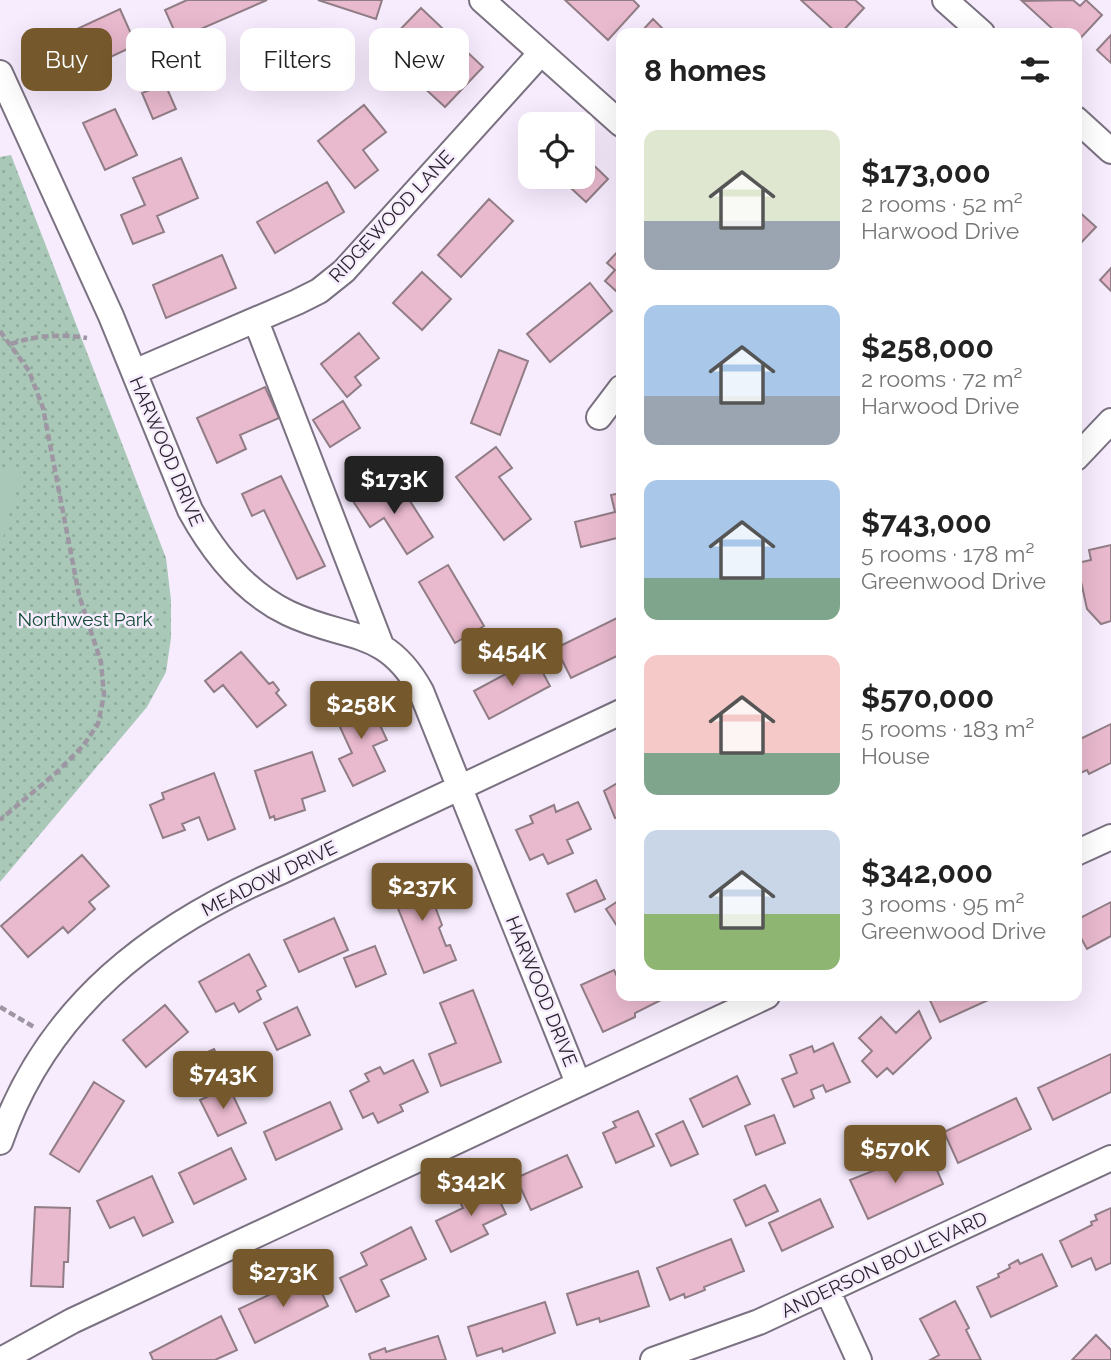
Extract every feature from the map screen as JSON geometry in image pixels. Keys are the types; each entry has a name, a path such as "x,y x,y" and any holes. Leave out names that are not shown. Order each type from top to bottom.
{"street":[{"path":"482,0 616,120"},
{"path":"945,0 976,28"},
{"name":"RIDGEWOOD LANE","path":"134,372 256,321 319,291 344,271 541,53"},
{"name":"HARWOOD DRIVE","path":"0,73 111,316 190,510 204,537 225,565 254,591 286,612 317,625 381,645 410,671 421,691 578,1083"},
{"path":"1082,124 1111,150"},
{"path":"256,321 381,645"},
{"path":"599,418 616,395"},
{"path":"1082,452 1111,421"},
{"name":"MEADOW DRIVE","path":"0,1142 10,1112 26,1080 45,1049 71,1017 101,984 142,949 186,918 233,892 616,714"},
{"path":"1082,850 1111,837"},
{"path":"1,1355 756,1001"},
{"name":"ANDERSON BOULEVARD","path":"653,1360 759,1322 828,1292 1111,1158"},
{"path":"828,1292 859,1360"}],"path":[{"path":"0,331 29,371 43,408 79,595 101,662 104,695 98,724 83,746 57,772 0,820"},
{"path":"10,344 30,337 48,335 87,338"},
{"path":"0,1007 34,1027"}],"green space":[{"name":"Northwest Park","path":"11,155 166,558 171,600 171,638 166,672 147,707 0,882 0,157"},
{"path":"0,467 21,473 0,549"}],"building":[{"path":"187,0 267,0 203,28 173,28 165,10"},
{"path":"318,0 382,0 376,19"},
{"path":"565,0 633,0 639,6 616,28 608,40"},
{"path":"801,0 855,0 864,8 846,28 832,28"},
{"path":"1073,0 1080,6 1086,0 1102,15 1082,37 1082,28 1052,28 1022,1"},
{"path":"421,8 442,28 402,28"},
{"path":"120,9 128,28 126,28 126,50 112,56 112,28 79,28"},
{"path":"653,19 662,28 645,28"},
{"path":"1111,35 1111,63 1097,50"},
{"path":"469,54 483,67 469,82"},
{"path":"168,91 176,109 153,119 142,93"},
{"path":"428,91 460,91 445,107"},
{"path":"364,105 386,132 363,150 378,170 355,188 318,141"},
{"path":"115,109 137,155 105,170 83,123"},
{"path":"181,158 198,198 157,216 164,232 133,244 121,215 145,205 133,178"},
{"path":"595,167 608,179 586,202 572,189 595,189"},
{"path":"327,182 344,212 275,253 257,222"},
{"path":"489,199 513,221 461,277 438,255"},
{"path":"1082,214 1096,227 1082,242"},
{"path":"616,253 616,291 605,281 615,270 607,263"},
{"path":"222,255 236,288 166,318 153,285"},
{"path":"1111,268 1111,291 1100,280"},
{"path":"422,272 451,299 422,330 393,303"},
{"path":"590,283 612,311 550,362 527,334"},
{"path":"359,333 379,358 355,377 361,385 347,397 321,364"},
{"path":"499,350 528,361 500,435 471,423"},
{"path":"265,387 279,418 240,435 246,449 217,463 197,418"},
{"path":"343,401 360,428 330,447 313,420"},
{"path":"496,447 512,468 499,477 531,519 504,540 456,477"},
{"path":"281,476 325,566 297,579 264,510 252,516 242,494"},
{"path":"384,481 399,504 408,498 433,537 407,554 384,518 370,527 353,501"},
{"path":"616,494 616,538 581,547 575,522 615,512 611,495"},
{"path":"1111,545 1111,621 1101,624 1087,609 1082,586 1082,562 1091,560 1089,550"},
{"path":"448,565 484,626 455,643 419,582"},
{"path":"616,618 616,656 571,678 556,648"},
{"path":"241,652 269,684 273,682 279,690 276,693 286,705 257,727 223,685 214,692 205,681"},
{"path":"535,658 550,686 489,719 474,691"},
{"path":"367,698 387,740 373,746 385,771 353,786 339,759 352,753 334,714"},
{"path":"1111,724 1111,763 1089,774 1087,770 1082,772 1082,738"},
{"path":"312,752 325,791 302,799 305,810 275,820 274,816 270,818 255,771"},
{"path":"214,773 235,829 208,840 199,817 182,824 185,830 163,838 150,805 164,799 162,793"},
{"path":"616,784 616,818 615,818 604,791"},
{"path":"578,802 591,829 567,840 573,853 548,864 543,854 530,860 516,830 533,823 530,816 554,805 556,812"},
{"path":"82,855 109,886 89,902 95,909 68,933 63,927 28,957 1,926"},
{"path":"417,874 423,889 431,885 437,900 433,901 442,925 439,928 446,946 450,945 456,960 424,973 389,886"},
{"path":"596,880 605,899 575,912 567,894"},
{"path":"616,902 616,924 606,909"},
{"path":"1111,902 1111,936 1087,949 1082,940 1082,917"},
{"path":"334,918 348,950 299,972 284,940"},
{"path":"375,946 386,974 356,987 344,958"},
{"path":"249,954 266,986 257,991 261,999 239,1012 234,1003 216,1012 199,982"},
{"path":"614,970 616,1001 659,1001 635,1013 635,1017 603,1032 581,985"},
{"path":"473,990 501,1062 441,1086 429,1054 456,1043 440,1003"},
{"path":"930,1001 986,1001 940,1022"},
{"path":"165,1005 188,1032 146,1067 123,1040"},
{"path":"297,1007 310,1035 277,1050 264,1023"},
{"path":"919,1011 931,1038 893,1074 887,1068 877,1077 862,1061 872,1051 859,1038 881,1017 896,1033"},
{"path":"833,1043 850,1082 826,1092 823,1085 811,1090 814,1098 794,1107 782,1079 797,1073 790,1055 812,1046 814,1052"},
{"path":"214,1049 228,1078 189,1096 175,1067"},
{"path":"1111,1054 1111,1092 1053,1120 1038,1088"},
{"path":"413,1060 428,1092 400,1105 403,1111 378,1123 373,1113 363,1118 350,1091 369,1081 365,1074 380,1067 384,1074"},
{"path":"737,1076 750,1104 703,1127 690,1099"},
{"path":"94,1082 124,1101 79,1172 50,1154"},
{"path":"229,1087 246,1123 218,1136 200,1100"},
{"path":"1016,1098 1031,1129 958,1163 944,1132"},
{"path":"330,1102 342,1129 276,1160 264,1132"},
{"path":"638,1111 654,1146 616,1163 603,1133 616,1127 613,1122"},
{"path":"774,1115 785,1143 756,1155 745,1126"},
{"path":"683,1121 698,1154 671,1166 656,1134"},
{"path":"231,1148 246,1179 194,1204 179,1173"},
{"path":"930,1154 943,1184 868,1219 850,1180 895,1162 898,1169"},
{"path":"567,1155 582,1187 531,1210 516,1178"},
{"path":"152,1176 173,1222 143,1236 134,1217 110,1228 97,1201"},
{"path":"492,1185 506,1214 483,1225 488,1234 451,1252 436,1221 463,1208 459,1200"},
{"path":"765,1185 778,1211 746,1226 734,1200"},
{"path":"820,1199 833,1227 782,1251 769,1223"},
{"path":"35,1207 70,1208 68,1262 64,1262 63,1287 31,1286"},
{"path":"1111,1208 1111,1263 1096,1270 1091,1258 1072,1267 1060,1241 1092,1225 1091,1222 1097,1220 1095,1215"},
{"path":"411,1227 426,1259 381,1280 389,1296 356,1312 340,1278 367,1265 361,1253"},
{"path":"731,1239 744,1271 685,1298 684,1294 670,1300 657,1268"},
{"path":"1042,1254 1057,1286 991,1317 977,1287 999,1277 998,1274 1018,1260 1020,1264"},
{"path":"638,1271 649,1306 600,1322 599,1318 577,1325 567,1294"},
{"path":"315,1278 328,1306 255,1343 239,1309 290,1285 292,1289"},
{"path":"955,1301 981,1360 930,1360 939,1355 920,1319"},
{"path":"545,1302 555,1333 503,1352 502,1348 477,1356 468,1327"},
{"path":"221,1316 237,1350 215,1360 153,1360 150,1353"},
{"path":"1096,1335 1111,1350 1111,1360 1072,1360"},
{"path":"438,1336 446,1360 371,1360 369,1354 385,1348 386,1352"}]}
